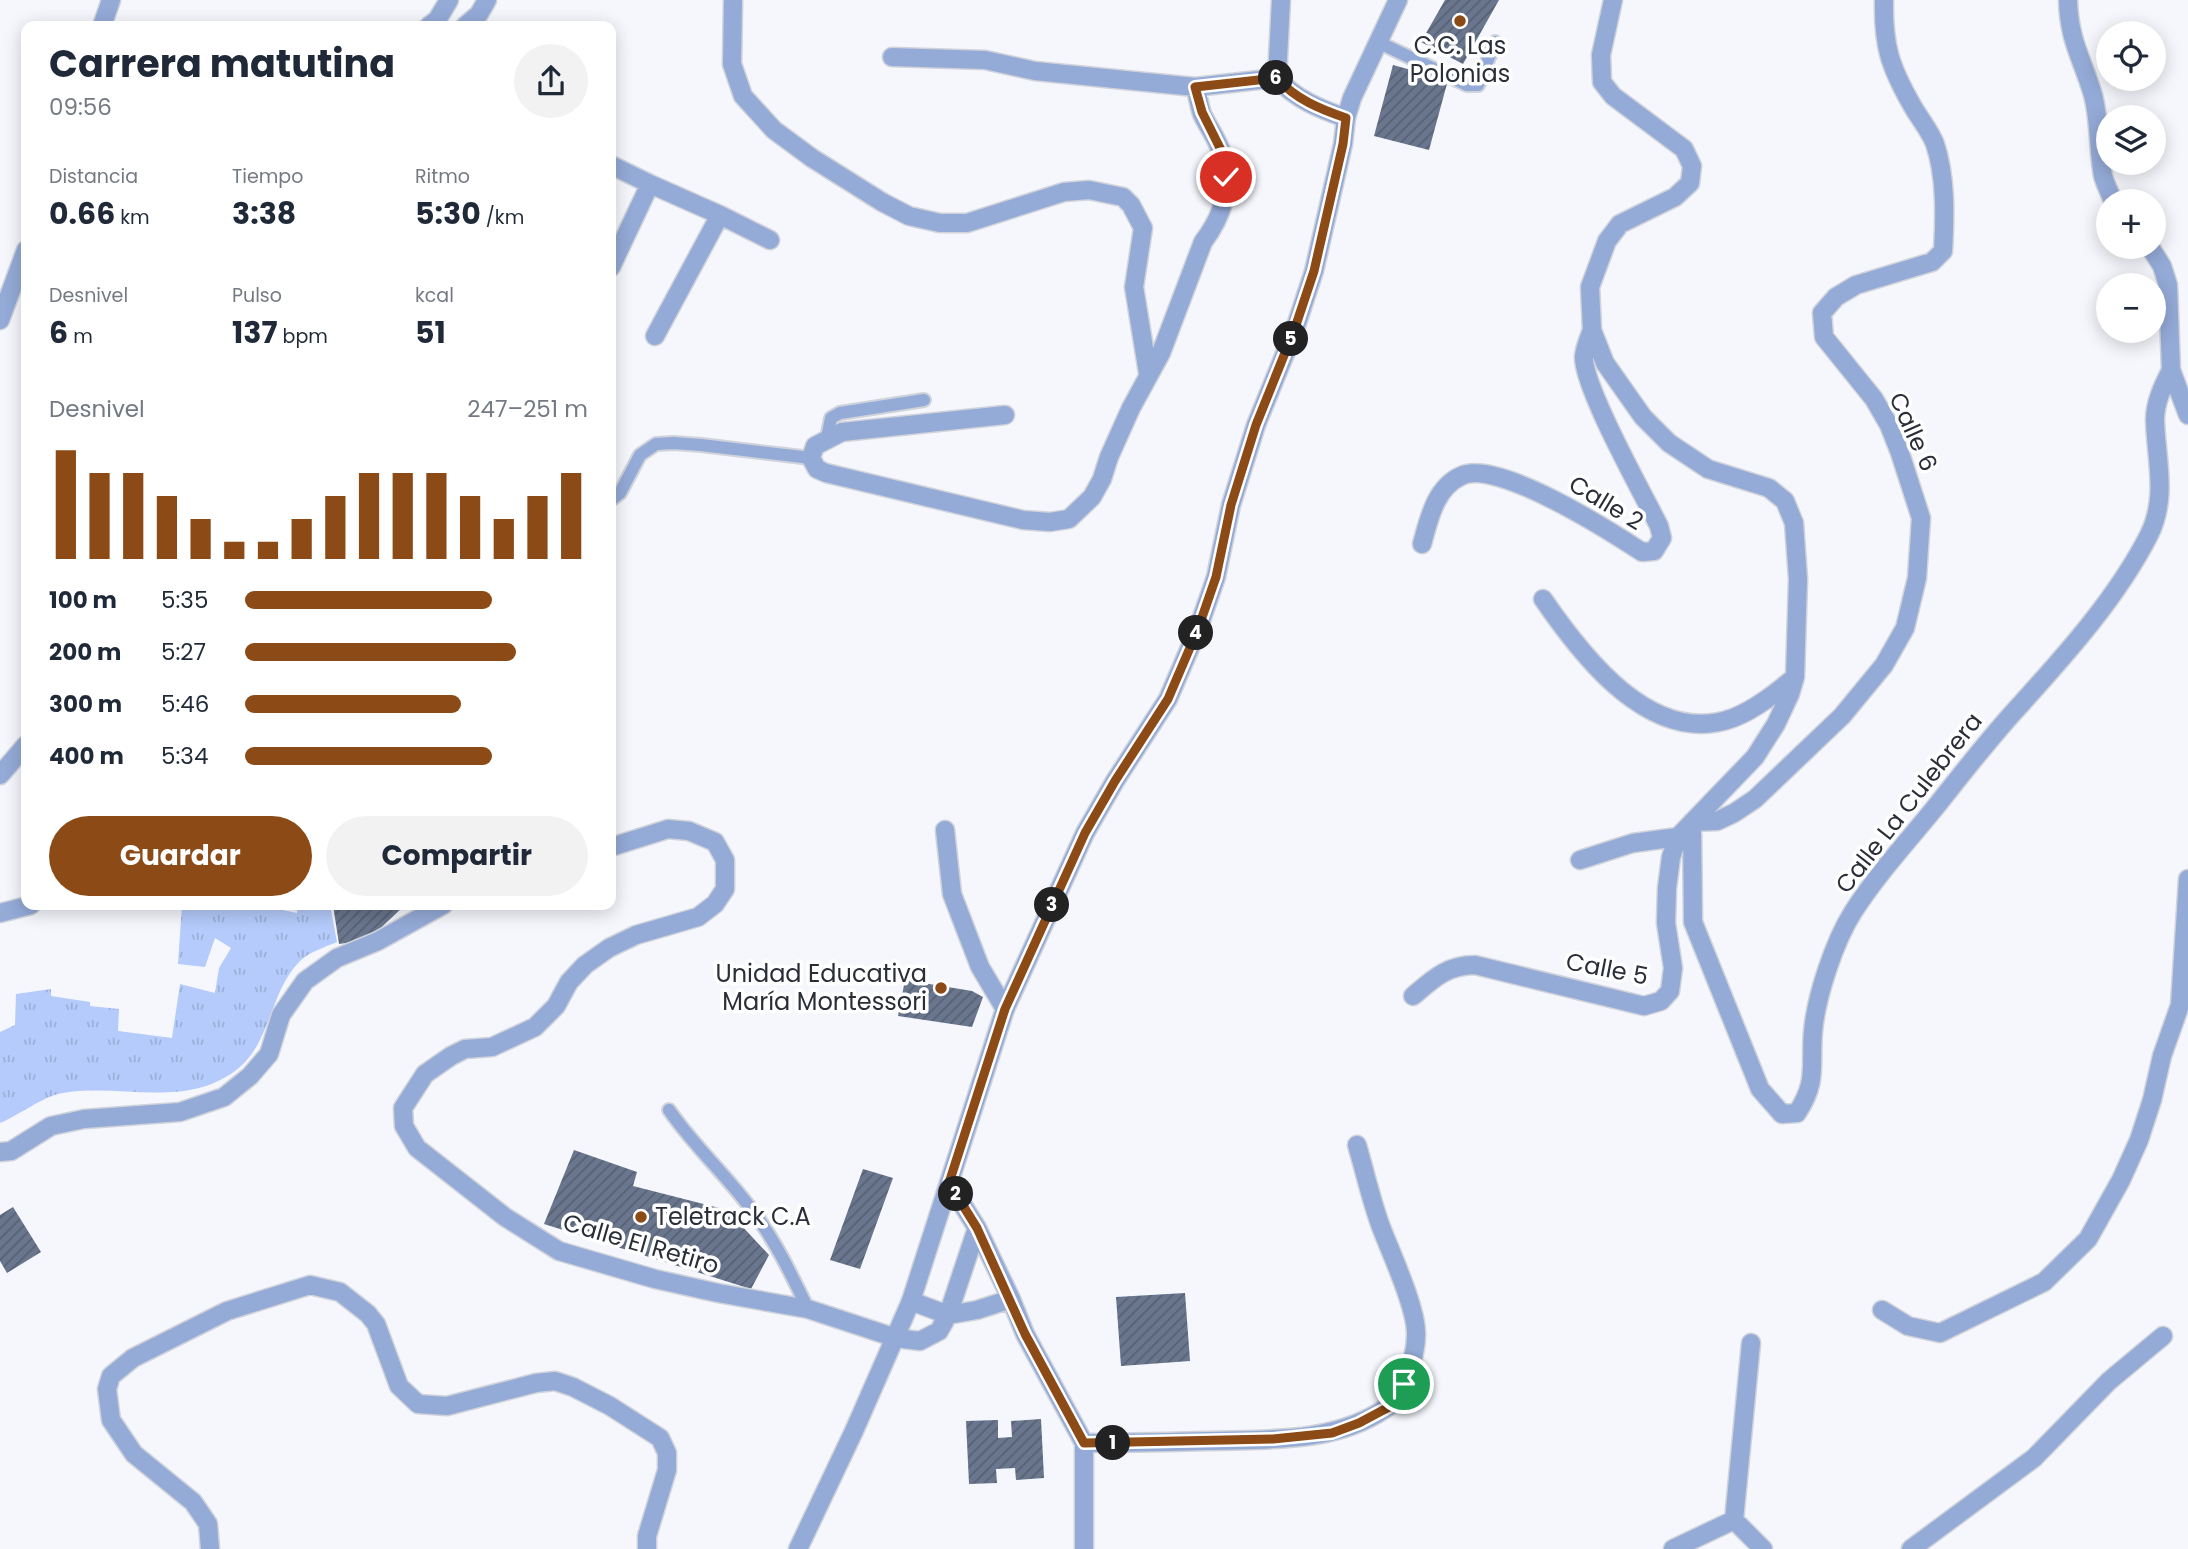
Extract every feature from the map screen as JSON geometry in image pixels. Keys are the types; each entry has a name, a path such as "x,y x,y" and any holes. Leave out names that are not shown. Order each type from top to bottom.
{"street":[{"path":"104,21 111,0"},
{"path":"436,21 449,0"},
{"path":"471,21 479,14 487,0"},
{"path":"733,0 732,64 743,96 774,130 812,158 909,216 940,223 967,223 1064,192 1089,190 1123,197 1131,205 1143,228 1134,287 1149,373"},
{"path":"1281,0 1277,78 1288,90 1307,102 1346,118"},
{"path":"798,1549 911,1301 1005,1009 1085,833 1168,699 1198,629 1216,577 1231,505 1256,425 1295,328 1314,271 1352,98 1398,0"},
{"path":"1580,860 1633,843 1678,836 1755,757 1776,724 1796,677 1798,579 1794,523 1785,501 1769,488 1708,469 1669,443 1643,417 1605,363 1592,330 1590,287 1607,241 1620,224 1675,197 1690,183 1692,166 1684,149 1613,96 1602,82 1601,55 1612,0"},
{"name":"Calle 6","path":"1692,822 1717,821 1755,799 1842,716 1884,665 1905,628 1917,578 1920,518 1900,453 1874,399 1824,337 1822,313 1836,297 1856,285 1932,262 1943,251 1944,195 1939,159 1934,141 1894,73 1884,32 1885,0"},
{"path":"2068,0 2069,24 2078,59 2092,93 2100,127 2104,177 2108,189"},
{"path":"892,57 985,60 1035,71 1195,87 1277,78"},
{"path":"1005,415 842,432 815,446 811,458 817,469 826,473 1023,520 1050,522 1069,519 1092,497 1161,352 1203,242 1213,229 1225,202 1223,154 1202,112 1195,87"},
{"path":"616,167 770,240"},
{"path":"616,256 650,184"},
{"path":"655,336 720,215"},
{"path":"2158,259 2168,285 2171,370 2188,415"},
{"path":"0,320 21,263"},
{"name":"Calle 2","path":"1422,544 1432,509 1443,489 1462,475 1481,472 1557,500 1642,552 1654,551 1662,538 1658,526 1590,382 1584,357 1592,330"},
{"name":"Calle La Culebrera","path":"1692,822 1693,922 1760,1089 1782,1114 1797,1113 1808,1096 1813,1077 1813,1031 1822,991 1850,917 1874,879 1982,747 2052,671 2085,629 2131,566 2150,532 2158,503 2160,464 2155,418 2160,392 2171,370"},
{"path":"1543,599 1588,659 1623,693 1671,719 1695,724 1731,718 1780,690 1796,677"},
{"path":"0,775 21,751"},
{"name":"Calle El Retiro","path":"616,845 668,829 689,831 715,842 724,860 724,889 715,904 698,917 636,935 609,948 584,965 569,982 556,1006 535,1027 492,1047 465,1049 425,1074 403,1108 404,1126 417,1148 505,1217 559,1251 655,1279 808,1308 896,1338 920,1341 931,1337 939,1331 948,1315"},
{"path":"946,830 952,894 980,967 1005,1009"},
{"name":"Calle 5","path":"1413,996 1443,971 1461,965 1475,965 1644,1006 1661,1001 1670,990 1673,968 1666,923 1667,888 1671,857 1678,836"},
{"path":"1882,1310 1908,1326 1940,1333 2043,1282 2088,1239 2121,1180 2139,1140 2162,1056 2184,999 2188,879"},
{"path":"0,913 21,908"},
{"path":"0,1152 11,1152 51,1126 84,1119 180,1112 224,1097 250,1076 269,1054 281,1015 305,981 337,958 378,941 434,910"},
{"path":"1084,1443 1273,1439 1332,1433 1359,1423 1389,1407 1404,1384 1414,1358 1417,1331 1379,1222 1357,1145"},
{"path":"949,1183 977,1228 1025,1334 1084,1443 1084,1549"},
{"path":"948,1315 977,1228"},
{"path":"210,1549 208,1524 193,1502 134,1454 111,1420 107,1389 111,1376 133,1358 227,1311 310,1284 340,1292 368,1314 376,1324 399,1386 418,1404 447,1406 555,1381 601,1401 660,1438 667,1453 667,1470 647,1536 647,1549"},
{"path":"911,1301 948,1315 977,1310 1011,1299"},
{"path":"1911,1549 2034,1458 2109,1381 2163,1336"},
{"path":"1734,1520 1751,1343"},
{"path":"1673,1549 1734,1520"},
{"path":"1734,1520 1763,1549"}],"lane":[{"path":"1378,42 1467,85 1478,85 1495,42"},
{"path":"827,438 831,418 840,413 924,400"},
{"path":"616,496 640,455 656,444 674,443 811,458"},
{"path":"669,1110 687,1136 752,1209 783,1256 808,1308"}],"green space":[{"path":"182,910 282,910 297,913 297,910 331,910 337,942 299,962 281,988 256,1047 235,1071 215,1082 173,1092 63,1093 0,1123 0,1032 15,1025 16,994 51,989 51,996 90,1002 90,1006 119,1009 118,1031 172,1038 180,984 215,993 219,968 231,948 215,938 205,967 178,964"}],"building":[{"name":"C.C. Las Polonias","path":"1445,0 1499,0 1463,64 1421,42"},
{"path":"1393,65 1448,80 1429,150 1374,136"},
{"path":"334,910 400,910 368,940 339,944"},
{"path":"905,980 972,991 983,997 972,1027 898,1016"},
{"name":"Teletrack C.A","path":"574,1150 637,1172 633,1186 727,1210 769,1255 751,1289 544,1224"},
{"path":"863,1169 893,1178 860,1269 830,1260"},
{"path":"13,1207 41,1252 7,1273 0,1261 0,1215"},
{"path":"1185,1293 1190,1361 1121,1366 1116,1297"},
{"path":"1041,1419 1044,1478 1016,1480 1015,1468 996,1469 997,1483 969,1484 966,1421 998,1420 998,1438 1012,1437 1011,1421"}],"place":[{"name":"C.C. Las Polonias","path":"1460,21"},
{"name":"Unidad Educativa María Montessori","path":"941,988"},
{"name":"Teletrack C.A","path":"641,1217"}],"route":[{"path":"1226,177 1223,154 1202,112 1195,87 1277,78 1288,90 1307,102 1346,118 1343,144 1314,271 1295,328 1256,425 1231,505 1216,577 1198,629 1168,699 1085,833 1005,1009 949,1183 977,1228 1025,1334 1084,1443 1273,1439 1332,1433 1359,1423 1389,1407 1404,1384"}]}
